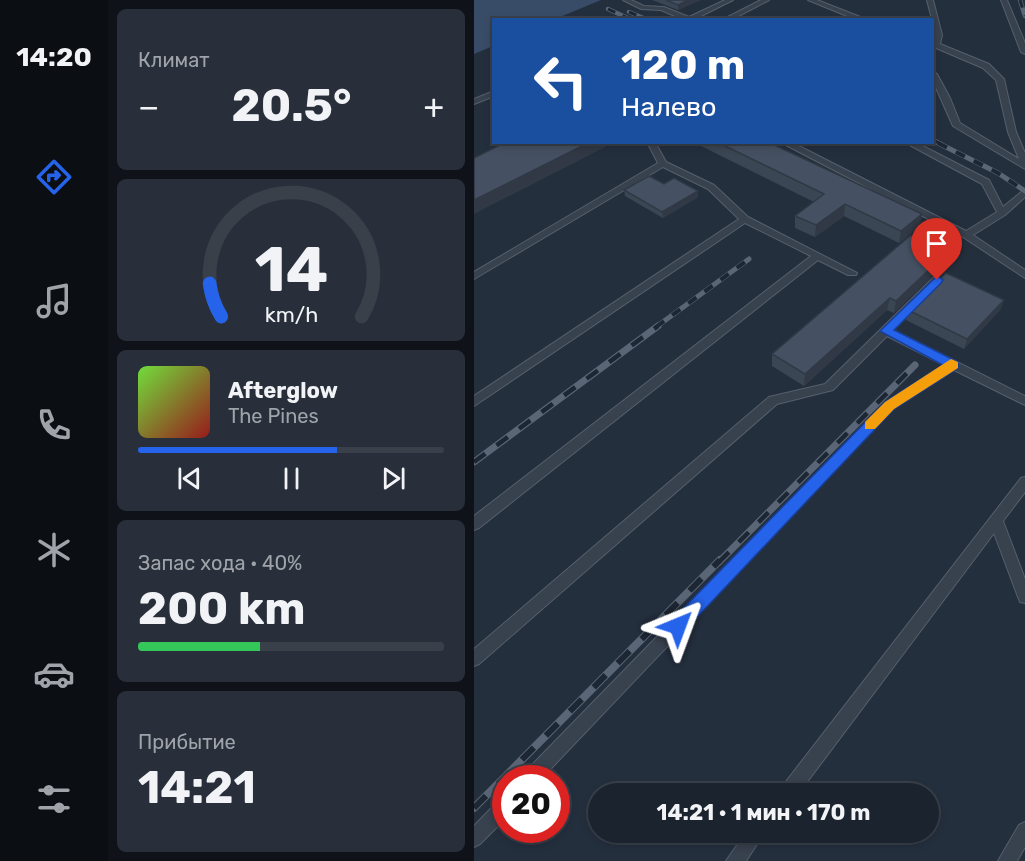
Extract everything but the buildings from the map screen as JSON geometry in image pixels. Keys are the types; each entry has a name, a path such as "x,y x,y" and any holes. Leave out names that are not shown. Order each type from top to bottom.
{"lane":[{"path":"626,0 644,8 662,8 687,18"},
{"path":"691,18 730,0"},
{"path":"729,18 766,0"},
{"path":"811,0 860,18"},
{"path":"930,0 939,35 934,45 986,66 1000,79 1012,132 1025,165"},
{"path":"1004,0 1025,52"},
{"path":"934,76 956,124 1025,165"},
{"path":"474,102 492,94"},
{"path":"934,100 946,98"},
{"path":"652,144 663,164 711,187 745,219 816,257 852,273"},
{"path":"788,144 966,235 1025,275"},
{"path":"912,144 986,182 1002,213"},
{"path":"474,276 663,164"},
{"path":"966,235 1002,213 1025,192"},
{"path":"474,402 745,219"},
{"path":"474,524 816,257"},
{"path":"474,659 773,400 829,387 937,280"},
{"path":"886,331 1025,401"},
{"path":"544,765 890,405 953,365"},
{"path":"795,783 1025,482"},
{"path":"996,520 1025,597"},
{"path":"474,838 492,819"},
{"path":"1006,861 1025,831"},
{"path":"735,861 749,843"}],"water":[{"path":"474,0 601,0 557,18 492,18 492,46 474,54"}],"railway":[{"path":"1020,0 1025,16"},
{"path":"608,9 628,18"},
{"path":"629,12 643,18"},
{"path":"934,140 941,144"},
{"path":"938,143 998,173 1025,191"},
{"path":"656,327 749,259"},
{"path":"474,462 658,326"},
{"path":"719,562 915,365"},
{"path":"474,808 720,560"}],"slow traffic":[{"path":"870,426 890,405 953,365 951,364"}],"route":[{"path":"678,626 890,405 953,365 886,331 937,280"}]}
